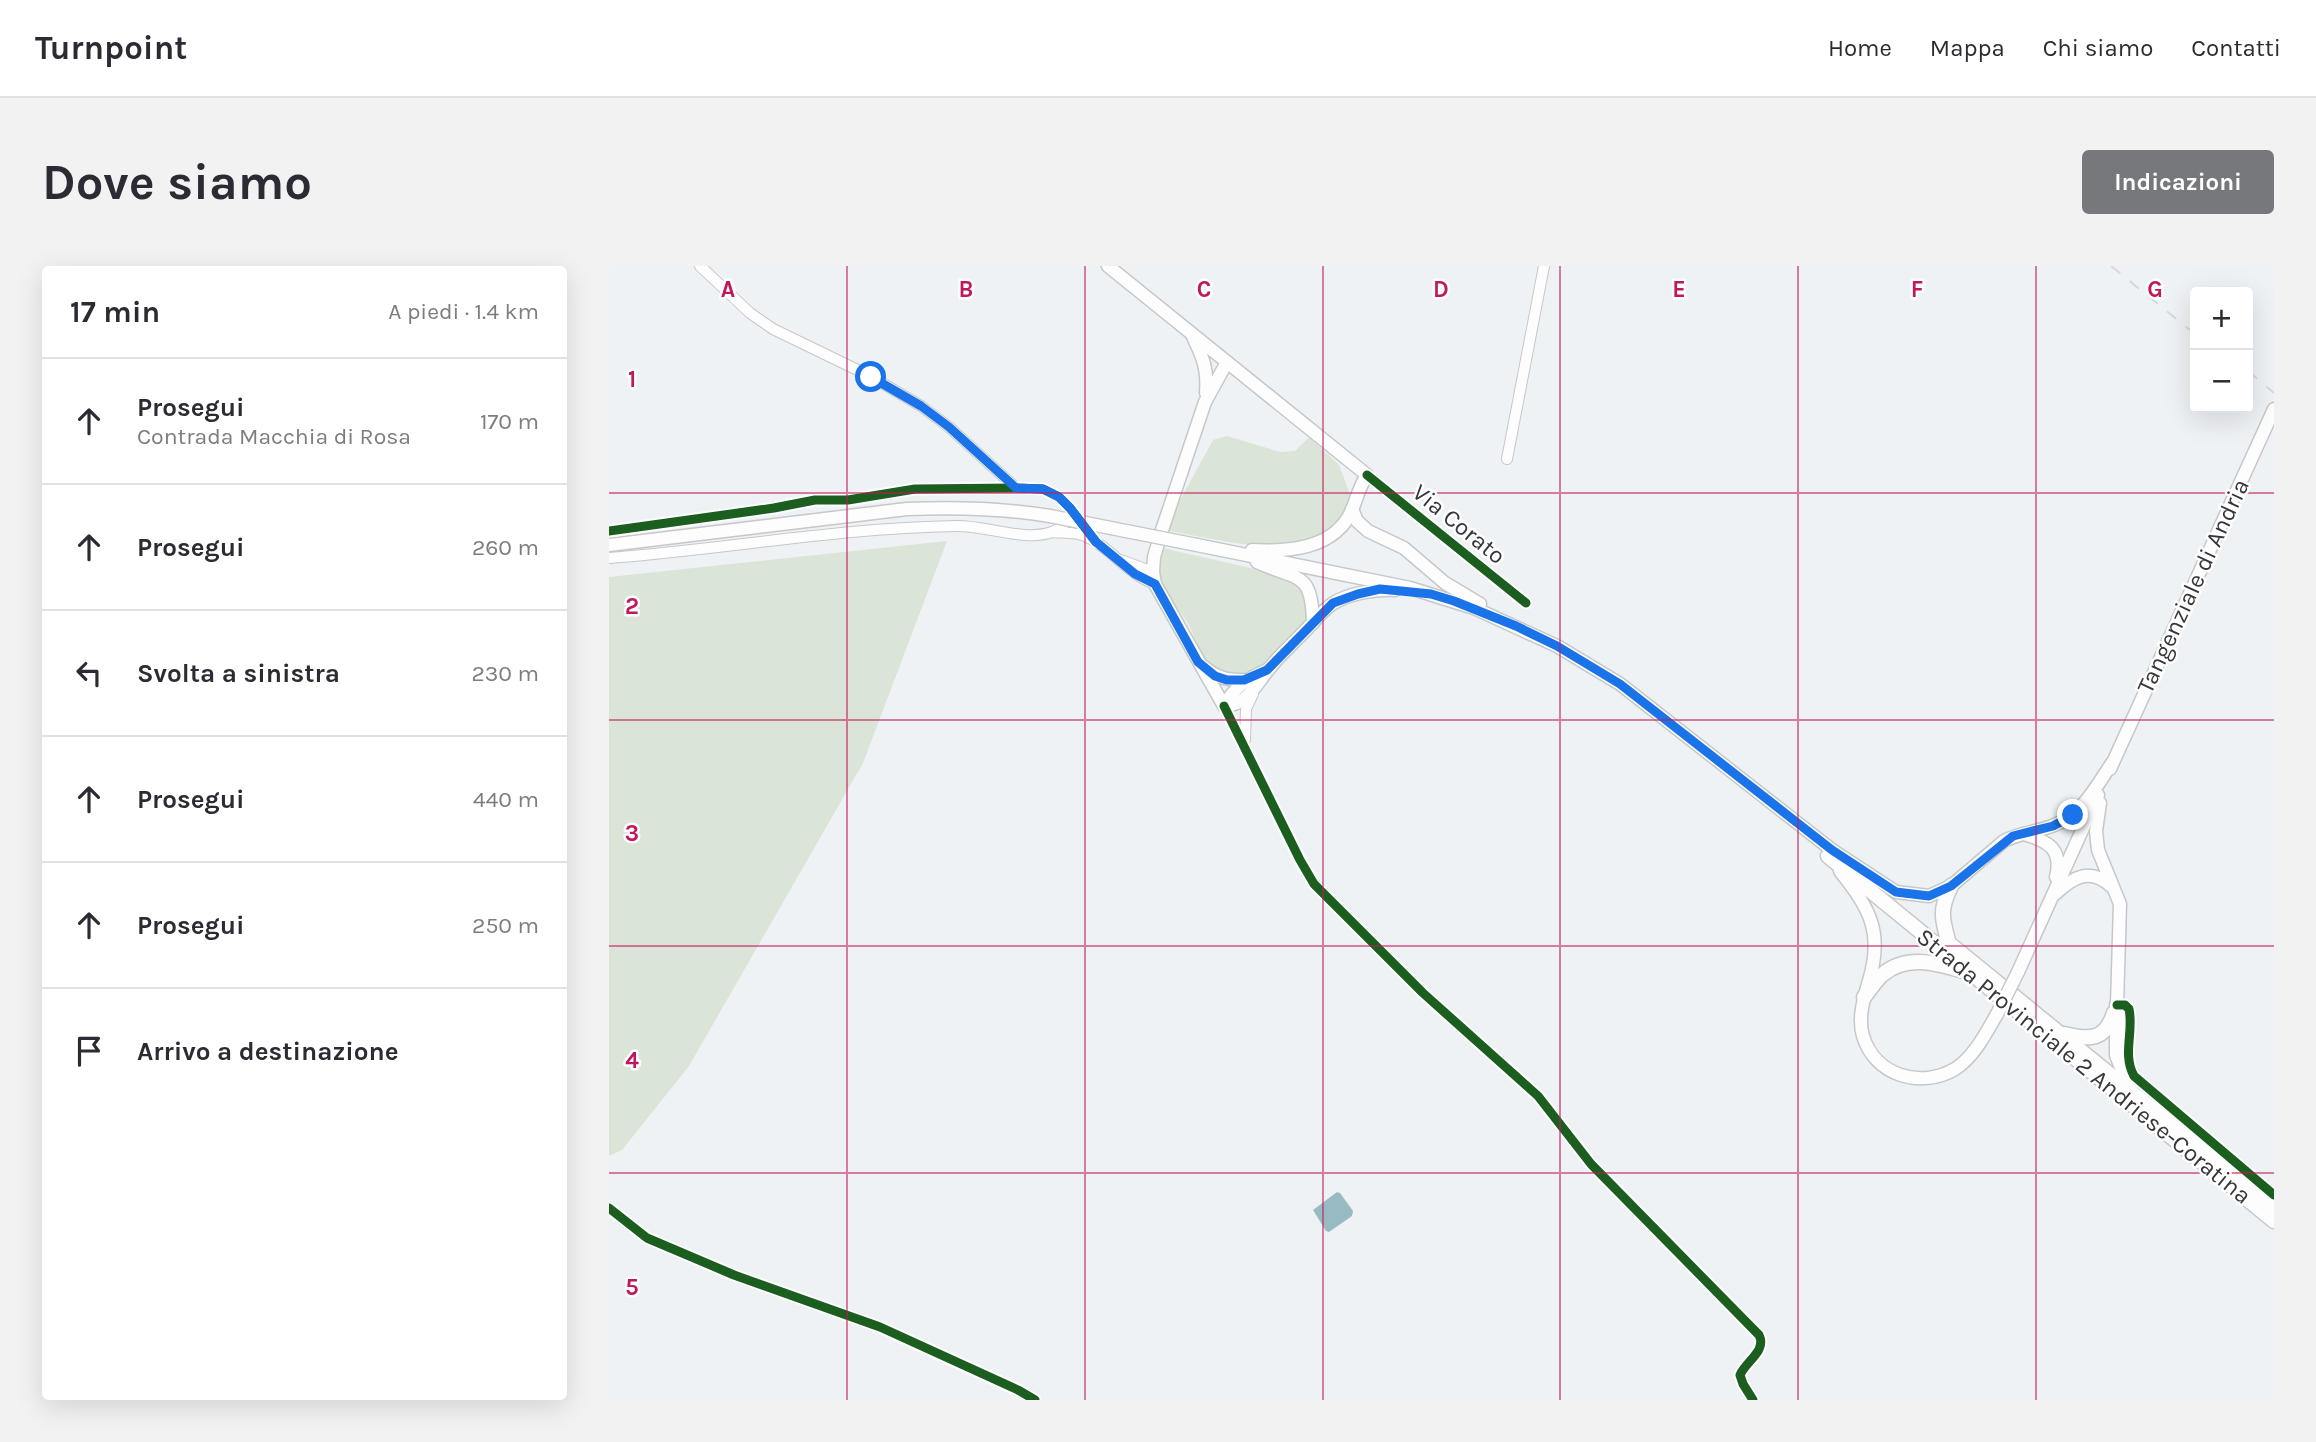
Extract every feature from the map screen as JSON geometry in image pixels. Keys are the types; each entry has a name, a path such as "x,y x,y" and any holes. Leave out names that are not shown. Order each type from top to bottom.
{"highway":[{"name":"Strada Provinciale 2 Andriese-Coratina","path":"1830,853 1949,944 2274,1208"},
{"name":"Strada Provinciale 2 Andriese-Coratina","path":"1830,853 1969,973 2274,1221"},
{"path":"1949,944 1942,920 1942,909 1951,886"},
{"path":"1864,998 1882,975 1899,965 1921,961 1969,973"},
{"path":"2060,1033 2083,1039 2094,1037 2111,1024 2117,1005"},
{"path":"2117,1005 2117,1055 2132,1092"}],"main road":[{"name":"Via Corato","path":"1108,266 1367,475"},
{"path":"1192,334 1208,373 1205,402"},
{"path":"1208,373 1213,366 1227,362"},
{"path":"1224,705 1154,578 1156,550 1205,402 1227,362"},
{"name":"Tangenziale di Andria","path":"2112,763 2274,409"},
{"path":"1213,548 1264,551 1311,545 1332,536 1352,509 1367,475"},
{"name":"Strada Provinciale 2 Andriese-Coratina","path":"609,545 907,509 997,509 1050,516 1388,583 1475,608 1569,653 1620,684 1736,774 1830,853"},
{"path":"1352,509 1357,521 1368,531 1404,548 1445,583 1516,626"},
{"path":"1236,553 1305,582 1312,596 1313,623"},
{"path":"1224,705 1242,701 1256,688 1267,670 1333,603 1380,589 1431,594"},
{"path":"1198,662 1215,676 1227,680 1244,680"},
{"path":"1224,705 1244,680 1267,670"},
{"path":"1830,853 1896,892 1929,896 1951,886 2004,841 2053,826 2073,815 2086,802 2112,763"},
{"path":"2112,763 2098,813 2096,831 2098,850 2120,904 2117,1005"},
{"path":"1830,853 1864,901 1872,921 1875,946 1873,968 1861,1018 1863,1036 1871,1054 1884,1069 1904,1077 1933,1077 1955,1069 1974,1051 1997,1014 2112,763"},
{"path":"2024,834 2045,841 2055,852 2058,866 2051,898"},
{"path":"2051,898 2081,875 2095,875 2116,891"}],"street":[{"path":"700,266 730,295 773,329 871,377 921,406 949,427 1016,488"},
{"path":"1507,459 1544,266"},
{"name":"Via Corato","path":"1367,475 1526,603"},
{"path":"609,531 815,500 848,500 915,489 1016,488 1043,489 1059,497 1096,542"},
{"path":"1051,532 1069,520 1070,508"},
{"path":"609,558 658,555 817,534 960,526 1027,534 1082,534 1143,580 1154,578"},
{"path":"1131,562 1156,550"},
{"path":"1117,559 1131,562 1154,578"},
{"path":"1246,747 1246,709 1256,688"},
{"path":"1224,705 1314,884 1423,993 1538,1096 1591,1164 1759,1335 1762,1341 1761,1349 1740,1375 1753,1400"},
{"path":"2117,1005 2125,1005 2131,1017 2127,1057 2134,1076 2274,1195"},
{"path":"609,1208 647,1238 734,1275 880,1328 1019,1390 1035,1400"}],"shaded area":[{"path":"1227,436 1280,452 1295,451 1309,437 1339,465 1350,494 1336,529 1321,539 1301,545 1279,546 1232,542 1169,531 1174,511 1213,440"},
{"path":"947,541 863,763 689,1066 622,1150 609,1156 609,577"},
{"path":"1162,548 1291,577 1306,588 1311,602 1306,619 1255,673 1244,678 1221,676 1204,659 1188,623 1161,587 1157,567"}],"water":[{"path":"1337,1192 1353,1211 1352,1216 1329,1232 1313,1210"}],"railway":[{"path":"2111,266 2190,330"},
{"path":"2253,375 2274,393"}],"cycle path":[{"path":"1367,475 1526,603"},
{"path":"609,531 815,500 848,500 915,489 1016,488 1043,489 1059,497 1096,542"},
{"path":"1224,706 1314,884 1423,993 1538,1096 1591,1164 1759,1335 1761,1341 1758,1351 1740,1375 1753,1400"},
{"path":"2117,1005 2125,1005 2129,1009 2128,1051 2134,1076 2274,1195"},
{"path":"609,1208 647,1238 734,1275 880,1327 1035,1400"}],"route":[{"path":"871,377 921,406 949,427 1016,488 1043,489 1059,497 1096,542 1143,580 1155,584 1198,662 1215,676 1227,680 1244,680 1267,670 1333,603 1380,589 1431,594 1475,608 1516,626 1592,666 1655,710 1832,850 1896,892 1929,896 1951,886 2004,841 2013,836 2053,826 2073,815"}]}
